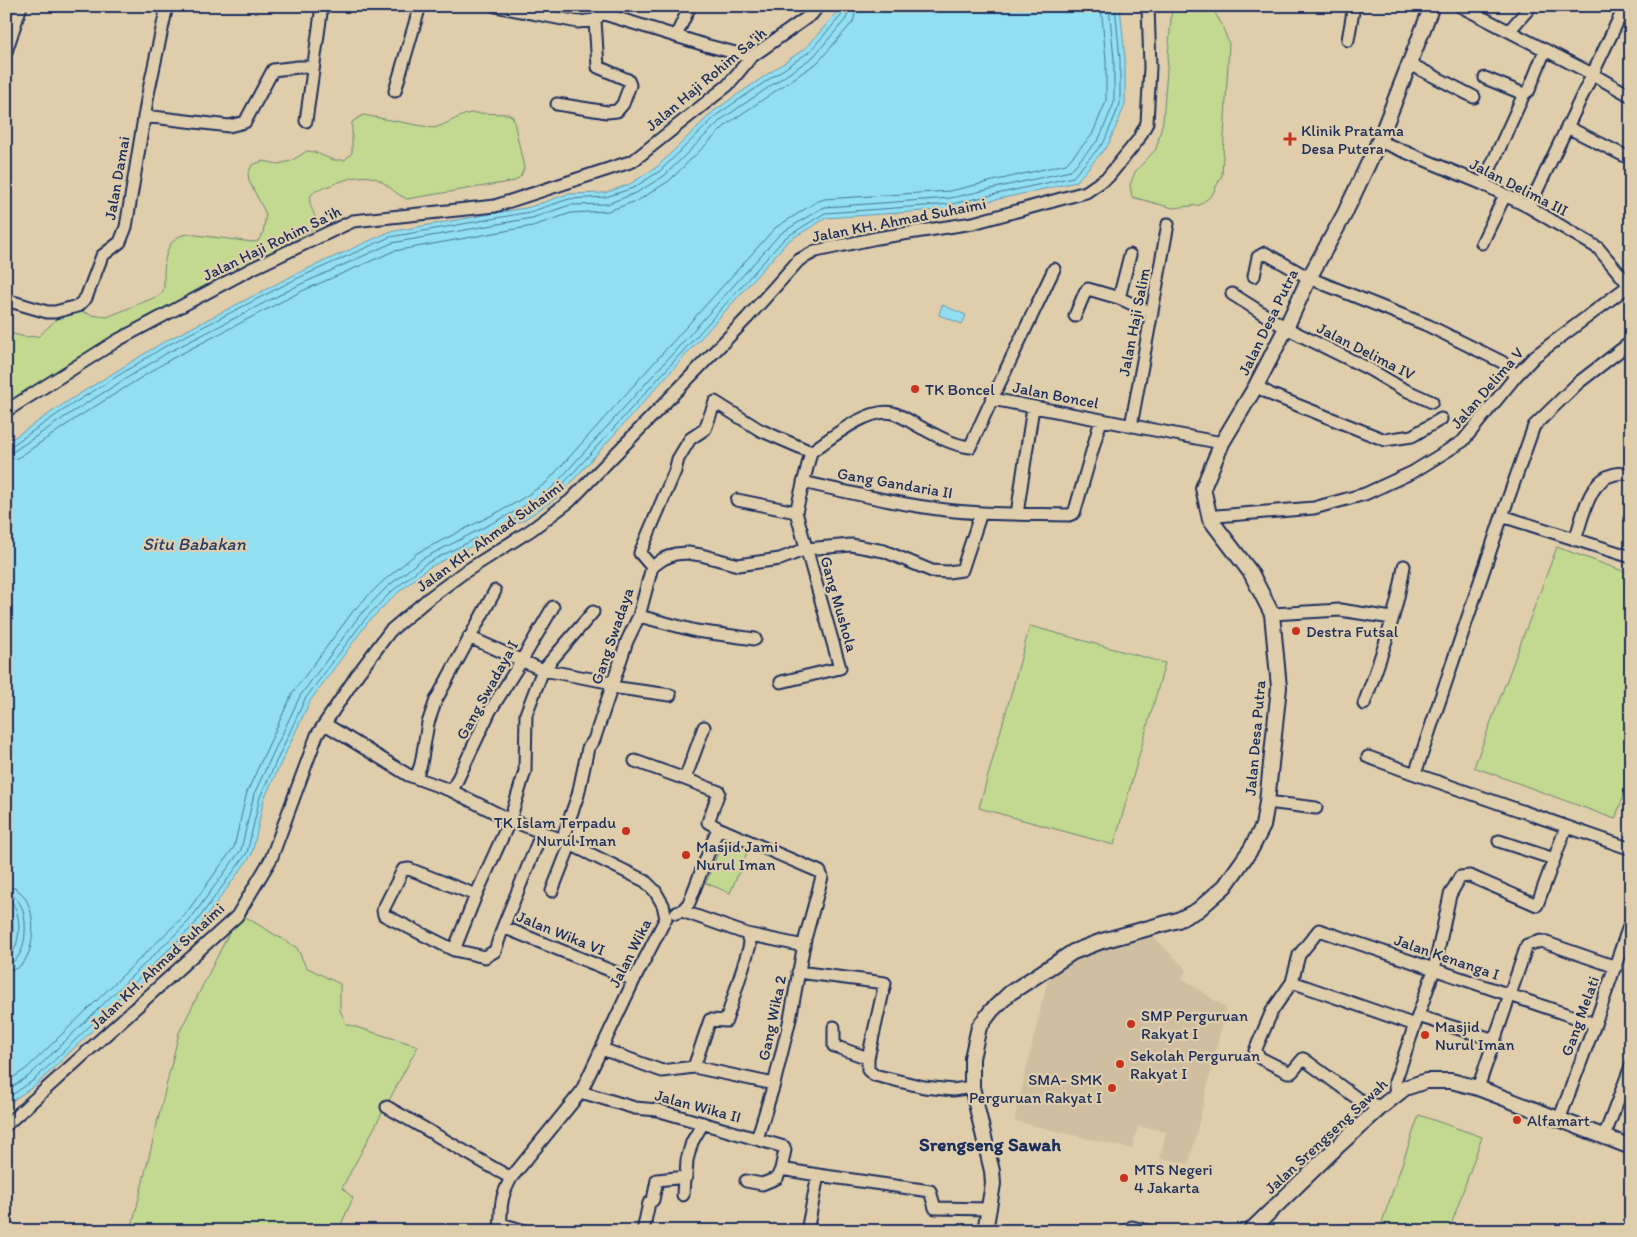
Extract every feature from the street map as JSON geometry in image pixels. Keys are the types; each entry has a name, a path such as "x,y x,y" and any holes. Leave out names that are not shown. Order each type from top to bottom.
{"street":[{"path":"6,52 21,6"},
{"name":"Jalan Damai","path":"6,300 47,312 55,312 78,306 86,298 102,256 120,242 126,226 144,116 167,6"},
{"path":"306,121 322,6"},
{"path":"396,91 420,6"},
{"path":"494,6 578,22 600,13 752,57"},
{"path":"676,36 690,6"},
{"name":"Jalan Haji Rohim Sa'ih","path":"6,411 118,340 251,269 353,221 495,206 633,161 728,84 752,57 812,14 818,6"},
{"name":"Jalan KH. Ahmad Suhaimi","path":"6,1125 237,916 271,859 317,734 390,630 463,573 531,530 570,501 747,318 799,260 816,251 877,238 973,223 1086,192 1108,177 1138,140 1147,123 1150,67 1148,6"},
{"path":"1348,40 1354,6"},
{"name":"Jalan Desa Putra","path":"985,1231 993,1184 992,1170 972,1087 972,1058 978,1028 992,1010 1010,993 1073,952 1102,941 1178,920 1198,910 1225,886 1251,849 1262,826 1267,802 1279,687 1272,614 1251,573 1210,519 1203,488 1222,443 1256,386 1344,215 1379,141 1432,6"},
{"path":"1460,6 1631,96"},
{"path":"1509,31 1531,6"},
{"path":"1528,207 1592,74 1626,10"},
{"path":"557,104 607,112 617,111 623,104 630,85 628,80 598,67 600,13"},
{"path":"1483,184 1545,50"},
{"path":"1410,64 1474,97"},
{"path":"144,116 229,126 245,122 273,70 313,67"},
{"path":"1485,78 1524,94"},
{"path":"1567,127 1625,156"},
{"name":"Jalan Delima III","path":"1379,141 1483,184 1528,207 1598,248 1630,284"},
{"path":"1482,243 1505,194"},
{"name":"Jalan Haji Salim","path":"1132,426 1168,224"},
{"path":"1254,276 1258,257 1265,253 1310,278 1427,325 1502,362 1516,376"},
{"path":"1119,298 1130,255"},
{"path":"992,399 1054,269"},
{"name":"Jalan Delima V","path":"1210,519 1217,516 1314,508 1366,494 1414,472 1463,441 1516,376 1535,356 1630,284"},
{"path":"1076,316 1085,292 1088,290 1119,298 1152,313"},
{"name":"Jalan Delima IV","path":"1232,294 1286,328 1369,369 1401,388 1432,402"},
{"path":"1415,774 1534,426 1578,383 1631,342"},
{"path":"1256,386 1272,395 1385,440 1412,436 1441,419"},
{"name":"Jalan Boncel","path":"811,452 862,418 879,412 896,414 948,441 970,447 992,399 1222,443"},
{"path":"806,549 796,512 811,452 760,430 715,402 705,429 690,439 678,459 675,472 640,553 652,567 663,559 675,554 701,555 738,565 780,559 806,549 851,545 884,551 932,571 948,572 962,570 981,513"},
{"path":"1017,514 1033,407"},
{"name":"Gang Gandaria II","path":"803,482 885,501 931,508 981,513 1069,515 1074,513 1101,420"},
{"path":"1576,540 1589,498 1596,485 1607,476 1621,472 1631,474"},
{"path":"737,500 796,512"},
{"path":"1502,516 1631,557"},
{"name":"Gang Mushola","path":"781,682 840,668 806,549"},
{"path":"1364,704 1378,667 1400,590 1404,566"},
{"name":"Gang Swadaya","path":"552,891 578,795 588,748 594,740 627,640 639,616 652,567"},
{"path":"416,778 421,764 428,723 436,700 495,591"},
{"name":"Gang Swadaya I","path":"452,791 490,710 553,607"},
{"path":"1272,614 1340,610 1392,618"},
{"name":"Gang Swadaya","path":"454,950 476,895 510,820 526,771 526,714 543,670 593,612"},
{"path":"639,616 696,631 755,639"},
{"path":"469,637 543,670 612,685 670,694"},
{"name":"Jalan Wika","path":"325,724 408,775 452,791 510,820 566,842 645,881 663,905 666,918 634,980 581,1092 505,1175 500,1227"},
{"path":"686,780 704,727"},
{"path":"1368,757 1631,849"},
{"path":"635,761 720,792 708,822 718,828 689,903 682,911 666,918"},
{"path":"1267,802 1316,808"},
{"path":"1399,1092 1395,1087 1395,1082 1434,970 1450,895 1460,876 1470,876 1536,905 1566,827"},
{"name":"Gang Wika 2","path":"718,828 820,872 822,877 804,946 790,1019 774,1084 757,1139"},
{"name":"Jalan Wika VI","path":"454,950 485,957 495,951 542,832"},
{"path":"1499,841 1554,859"},
{"path":"454,950 384,915 383,910 403,870 406,869 476,895"},
{"path":"682,911 747,934 804,946"},
{"name":"Gang Melati","path":"1559,1120 1616,967 1629,926 1631,925"},
{"name":"Jalan Wika VI","path":"503,927 634,980"},
{"name":"Jalan Kenanga I","path":"1292,982 1299,956 1318,930 1595,1024"},
{"path":"694,1067 710,1020 726,1021 750,945 747,934"},
{"path":"1478,1088 1527,945 1541,941 1616,967"},
{"path":"798,972 885,983 868,1058 868,1070 874,1075 924,1087 953,1090 972,1087"},
{"path":"1381,1107 1358,1099 1303,1059 1292,1072 1288,1072 1260,1058 1255,1051 1272,1012 1292,982 1416,1020 1495,1040"},
{"path":"834,1027 834,1046 868,1058"},
{"path":"602,1049 662,1071 694,1067 774,1084"},
{"path":"1604,1137 1631,1066"},
{"name":"Jalan Srengseng Sawah","path":"1250,1231 1381,1107 1399,1092 1417,1083 1436,1080 1451,1081 1478,1088 1631,1147"},
{"name":"Jalan Wika II","path":"581,1092 635,1108 657,1110 785,1148 781,1169"},
{"path":"387,1107 505,1175"},
{"path":"683,1195 687,1160 692,1142 703,1123"},
{"path":"746,1181 762,1184 777,1178 781,1169 930,1191 935,1208 990,1209"},
{"path":"807,1231 818,1175"},
{"path":"642,1231 648,1203 653,1200 657,1179 684,1178"},
{"path":"500,1227 525,1231"},
{"path":"1124,1231 1132,1227 1148,1231"}],"shaded area":[{"name":"Sekolah Perguruan Rakyat I","path":"1151,934 1186,969 1182,978 1226,1008 1189,1164 1160,1158 1166,1132 1138,1126 1132,1149 1014,1121 1051,966"}],"green space":[{"path":"1172,6 1211,6 1222,25 1229,44 1222,175 1212,195 1200,205 1173,208 1132,197 1130,185 1135,172 1156,149 1163,121"},
{"path":"471,113 508,114 513,117 524,168 521,176 515,181 407,199 381,181 365,177 348,179 316,191 310,198 310,205 316,220 310,231 175,305 6,407 6,332 25,337 39,336 65,311 79,310 91,315 107,317 156,297 162,293 164,288 165,263 169,247 180,236 188,234 258,241 263,233 266,214 249,181 248,174 252,165 263,161 278,164 291,161 307,151 333,160 345,160 352,153 352,122 363,115 433,128"},
{"path":"1557,547 1631,574 1631,776 1615,819 1474,767"},
{"path":"1030,626 1165,663 1114,845 979,808"},
{"path":"723,840 748,850 730,893 706,883"},
{"path":"6,902 13,922 13,935 6,955"},
{"path":"239,913 297,948 306,967 340,984 340,1010 346,1024 418,1046 342,1188 353,1198 338,1231 131,1231 179,1033"},
{"path":"1419,1115 1482,1137 1449,1231 1379,1231"}],"water":[{"name":"Situ Babakan","path":"839,6 1120,6 1125,59 1125,105 1108,145 1076,182 953,209 826,218 788,241 558,497 522,521 428,568 394,596 368,622 310,701 264,799 252,854 198,928 37,1084 6,1105 6,955 13,935 13,922 6,902 6,443 68,401 162,343 294,275 389,232 530,207 568,194 605,193 630,184 657,167 715,110 806,48 837,12"},
{"path":"942,305 966,315 962,324 939,315"}],"place":[{"name":"Klinik Pratama Desa Putera","path":"1290,139"},
{"name":"TK Boncel","path":"915,389"},
{"name":"Destra Futsal","path":"1296,631"},
{"name":"TK Islam Terpadu Nurul Iman","path":"626,831"},
{"name":"Masjid Jami Nurul Iman","path":"686,855"},
{"name":"SMP Perguruan Rakyat I","path":"1131,1024"},
{"name":"Masjid Nurul Iman","path":"1425,1035"},
{"name":"Sekolah Perguruan Rakyat I","path":"1120,1064"},
{"name":"SMA- SMK Perguruan Rakyat I","path":"1112,1088"},
{"name":"Alfamart","path":"1517,1120"},
{"name":"MTS Negeri 4 Jakarta","path":"1124,1178"}],"district":[{"name":"Srengseng Sawah","path":"990,1144"}]}
